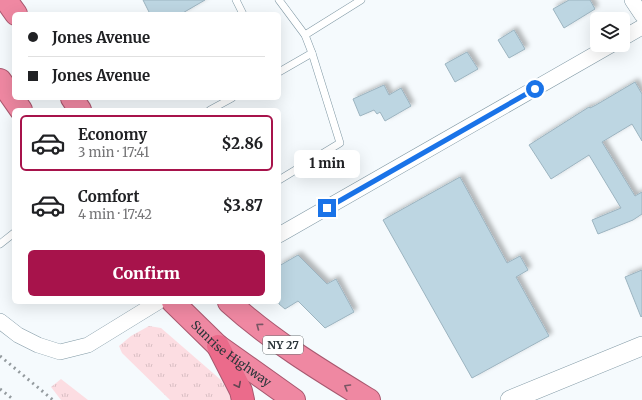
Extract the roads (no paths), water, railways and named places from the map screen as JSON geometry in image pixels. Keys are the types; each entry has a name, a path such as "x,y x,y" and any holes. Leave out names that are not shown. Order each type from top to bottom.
{"highway":[{"path":"6,0 15,12"},
{"path":"0,80 12,97"},
{"name":"Sunrise Highway","path":"175,304 218,346 294,400"},
{"path":"224,304 236,308"},
{"name":"NY 27","path":"236,308 301,358 369,400"},
{"path":"218,346 241,391 243,400"}],"street":[{"path":"632,0 642,15"},
{"path":"630,34 642,27"},
{"path":"281,231 599,52"},
{"path":"0,320 18,336 38,346 60,352 88,345 155,304"},
{"path":"510,400 642,346"}],"lane":[{"path":"236,0 242,12"},
{"path":"279,0 305,35 340,143 281,179"},
{"path":"305,35 361,0"},
{"path":"281,71 312,53"},
{"path":"214,108 228,100"},
{"path":"0,244 12,235"}],"railway":[{"path":"0,356 53,400"},
{"path":"0,389 14,400"}]}
